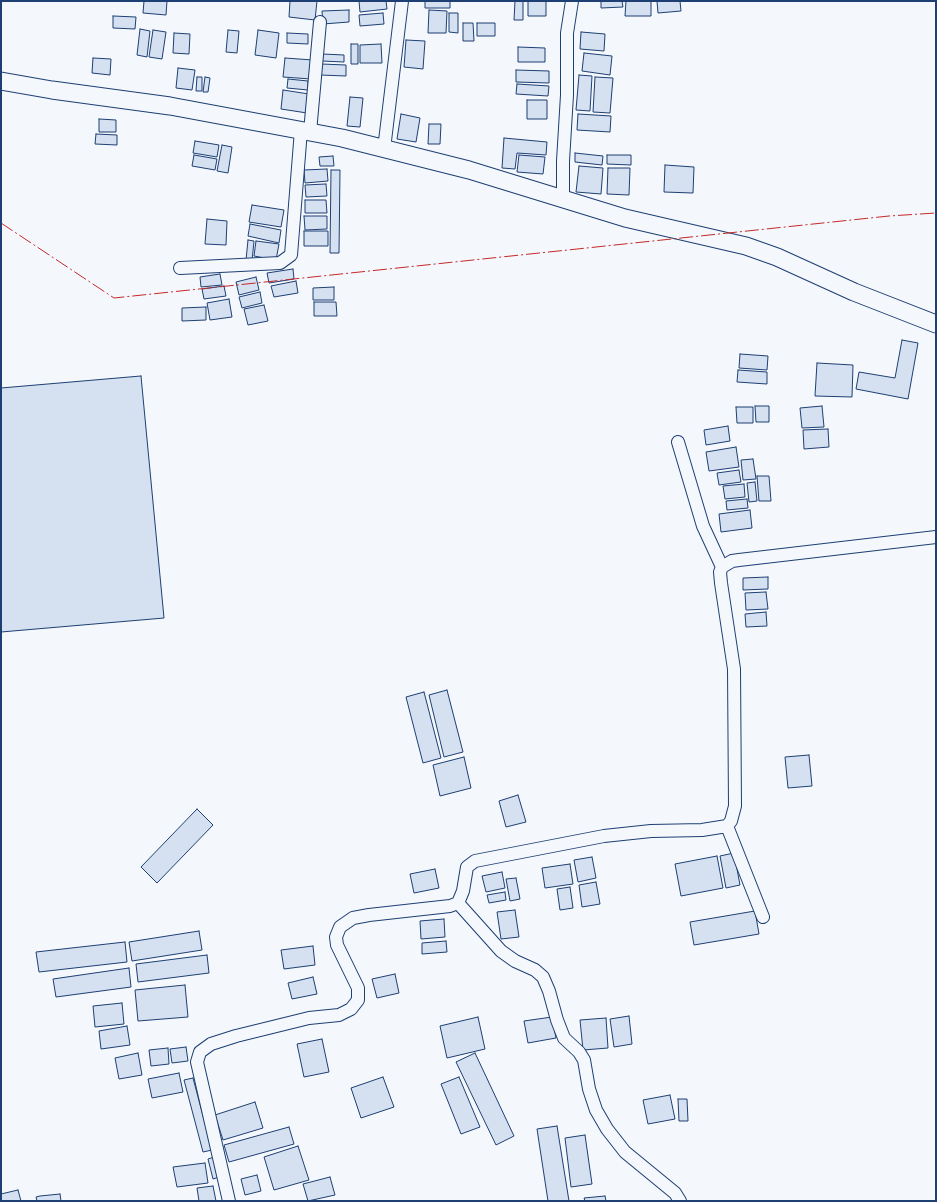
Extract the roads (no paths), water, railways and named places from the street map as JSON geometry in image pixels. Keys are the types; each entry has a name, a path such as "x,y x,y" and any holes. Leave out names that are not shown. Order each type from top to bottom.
{"street":[{"path":"384,149 402,1"},
{"path":"563,200 563,161 567,96 567,33 572,1"},
{"path":"180,268 280,263 291,255 305,131 320,22"},
{"path":"1,81 52,90 170,106 305,131 469,170 625,218 746,246 777,257 854,292 936,324"},
{"path":"678,442 703,526 722,567"},
{"path":"229,1201 197,1062 200,1052 211,1044 236,1036 309,1018 339,1015 355,1005 358,1000 358,988 337,945 336,937 340,927 345,922 353,918 450,906 458,903 463,891 467,868 475,861 604,836 651,831 702,830 727,826 731,821 735,806 734,669 721,583 720,572 722,567 732,561 936,537"},
{"path":"727,826 763,917"},
{"path":"458,903 501,951 515,962 535,970 543,978 549,991 556,1020 564,1038 579,1052 584,1060 589,1089 596,1110 607,1129 625,1152 675,1193 680,1201"}]}
